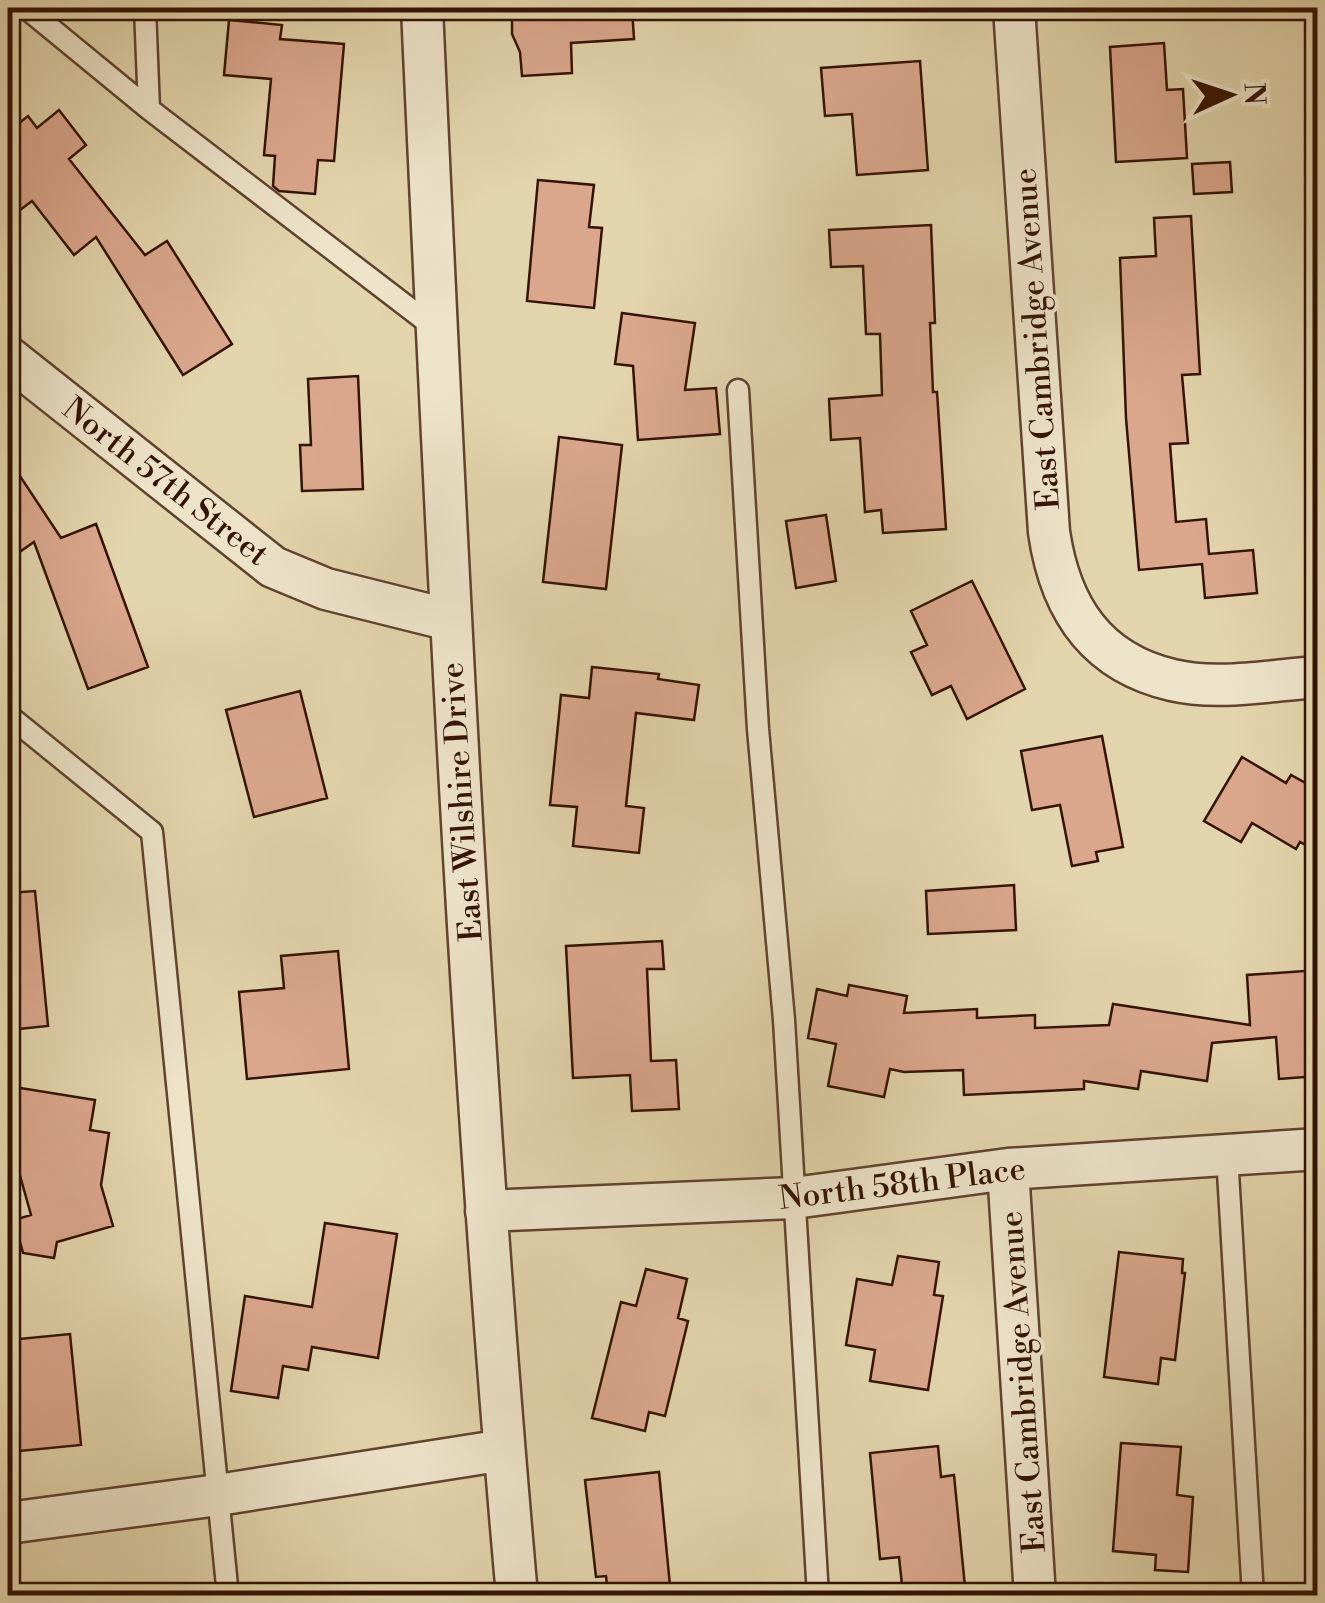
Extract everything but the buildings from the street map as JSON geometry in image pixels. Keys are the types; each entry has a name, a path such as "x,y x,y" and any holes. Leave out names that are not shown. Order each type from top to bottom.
{"street":[{"name":"East Wilshire Drive","path":"422,8 450,620 486,1211 518,1596"},
{"name":"East Cambridge Avenue","path":"1014,8 1049,532 1055,570 1080,621 1108,652 1137,667 1173,680 1215,684 1318,677"},
{"name":"North 57th Street","path":"8,357 273,566 326,589 450,620"},
{"name":"North 58th Place","path":"486,1211 794,1198 1008,1169 1318,1149"},
{"name":"East Cambridge Avenue","path":"1008,1169 1035,1596"},
{"path":"8,1523 504,1450"}],"lane":[{"path":"26,8 149,108 437,329"},
{"path":"145,8 149,108"},
{"path":"738,390 758,728 784,1020 818,1596"},
{"path":"8,715 152,832 228,1596"},
{"path":"1227,1155 1253,1596"}]}
